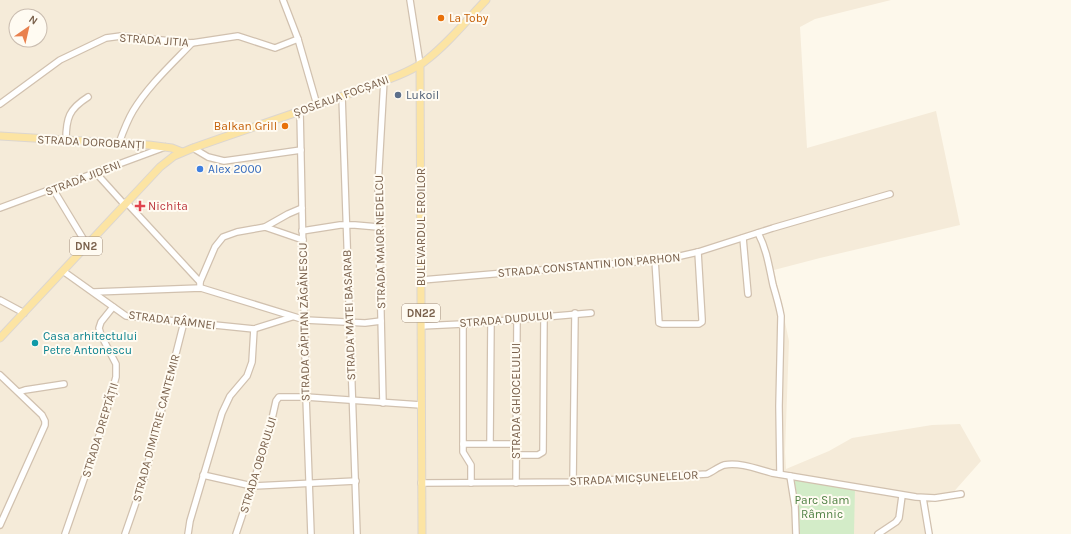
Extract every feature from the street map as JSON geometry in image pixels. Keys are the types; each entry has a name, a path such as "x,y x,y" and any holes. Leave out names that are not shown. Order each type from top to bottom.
{"main road":[{"name":"ȘOSEAUA FOCȘANI","path":"125,203 160,167 174,156 182,152 342,96 420,64 445,43 486,0"},
{"name":"BULEVARDUL EROILOR","path":"420,64 422,534"},
{"name":"STRADA DOROBANȚI","path":"0,136 165,147 182,152"},
{"name":"DN2","path":"0,338 125,203"}],"street":[{"path":"283,0 298,39 317,105"},
{"path":"410,0 420,64"},
{"name":"STRADA JITIA","path":"0,104 60,60 106,38 121,36 192,44 238,36 275,48 298,39"},
{"path":"119,143 126,124 136,107 155,82 192,44"},
{"name":"STRADA MAIOR NEDELCU","path":"383,403 378,185 384,80"},
{"name":"STRADA MATEI BASARAB","path":"342,96 357,534"},
{"path":"66,140 67,120 70,114 74,107 88,97"},
{"name":"STRADA CĂPITAN ZĂGĂNESCU","path":"300,111 306,397 311,534"},
{"name":"STRADA JIDENI","path":"0,208 165,147"},
{"path":"193,148 208,157 224,161 301,150"},
{"path":"96,173 200,285"},
{"path":"53,189 87,245"},
{"name":"STRADA CONSTANTIN ION PARHON","path":"422,280 655,260 698,252 890,194"},
{"path":"200,285 215,247 223,237 237,232 266,227 282,217 302,208"},
{"path":"302,231 346,225 378,227"},
{"path":"266,227 302,240"},
{"path":"758,233 766,251 781,316 779,406 780,474"},
{"path":"743,238 748,294"},
{"path":"655,260 659,323 699,324 702,322 702,319 698,252"},
{"name":"STRADA RÂMNEI","path":"63,271 126,316 254,329 292,317"},
{"path":"94,292 200,285 292,317 305,320 365,323 381,321"},
{"path":"0,300 24,312"},
{"name":"STRADA DREPTĂȚII","path":"65,534 101,430 116,377 116,364 99,328 101,322 113,307"},
{"name":"STRADA DUDULUI","path":"421,326 463,324 591,312"},
{"path":"573,482 575,313"},
{"path":"516,455 538,455 543,452 544,316"},
{"name":"STRADA GHIOCELULUI","path":"516,483 517,319"},
{"path":"490,443 491,321"},
{"name":"STRADA DIMITRIE CANTEMIR","path":"125,534 144,479 184,322"},
{"path":"463,324 463,452 471,465 471,483"},
{"path":"188,534 190,521 203,475 225,405 230,396 247,376 252,362 254,329"},
{"path":"0,375 42,415 45,421 45,425 0,525"},
{"path":"19,392 64,384"},
{"name":"STRADA OBORULUI","path":"236,534 267,441 276,402 279,397 306,397"},
{"path":"306,397 421,405"},
{"path":"463,444 516,444"},
{"name":"STRADA MICȘUNELELOR","path":"421,483 573,482 707,474 725,465 742,465 790,476 902,496 935,498 961,494"},
{"path":"203,475 252,486 310,482 356,481"},
{"path":"790,476 795,506 796,534"},
{"path":"878,534 896,522 899,518 902,496"},
{"path":"923,498 929,534"}],"shaded area":[{"path":"0,0 891,0 815,19 800,27 807,148 936,111 960,225 774,270 789,341 785,452 786,469 829,451 852,438 932,425 960,424 981,461 950,496 925,504 930,534 0,534"}],"green space":[{"name":"Parc Slam Râmnic","path":"790,476 855,486 854,534 796,534"}],"place":[{"name":"La Toby","path":"441,18"},
{"name":"Lukoil","path":"398,95"},
{"name":"Balkan Grill","path":"285,126"},
{"name":"Alex 2000","path":"200,169"},
{"name":"Nichita","path":"140,206"},
{"name":"Casa arhitectului Petre Antonescu","path":"35,343"}]}
